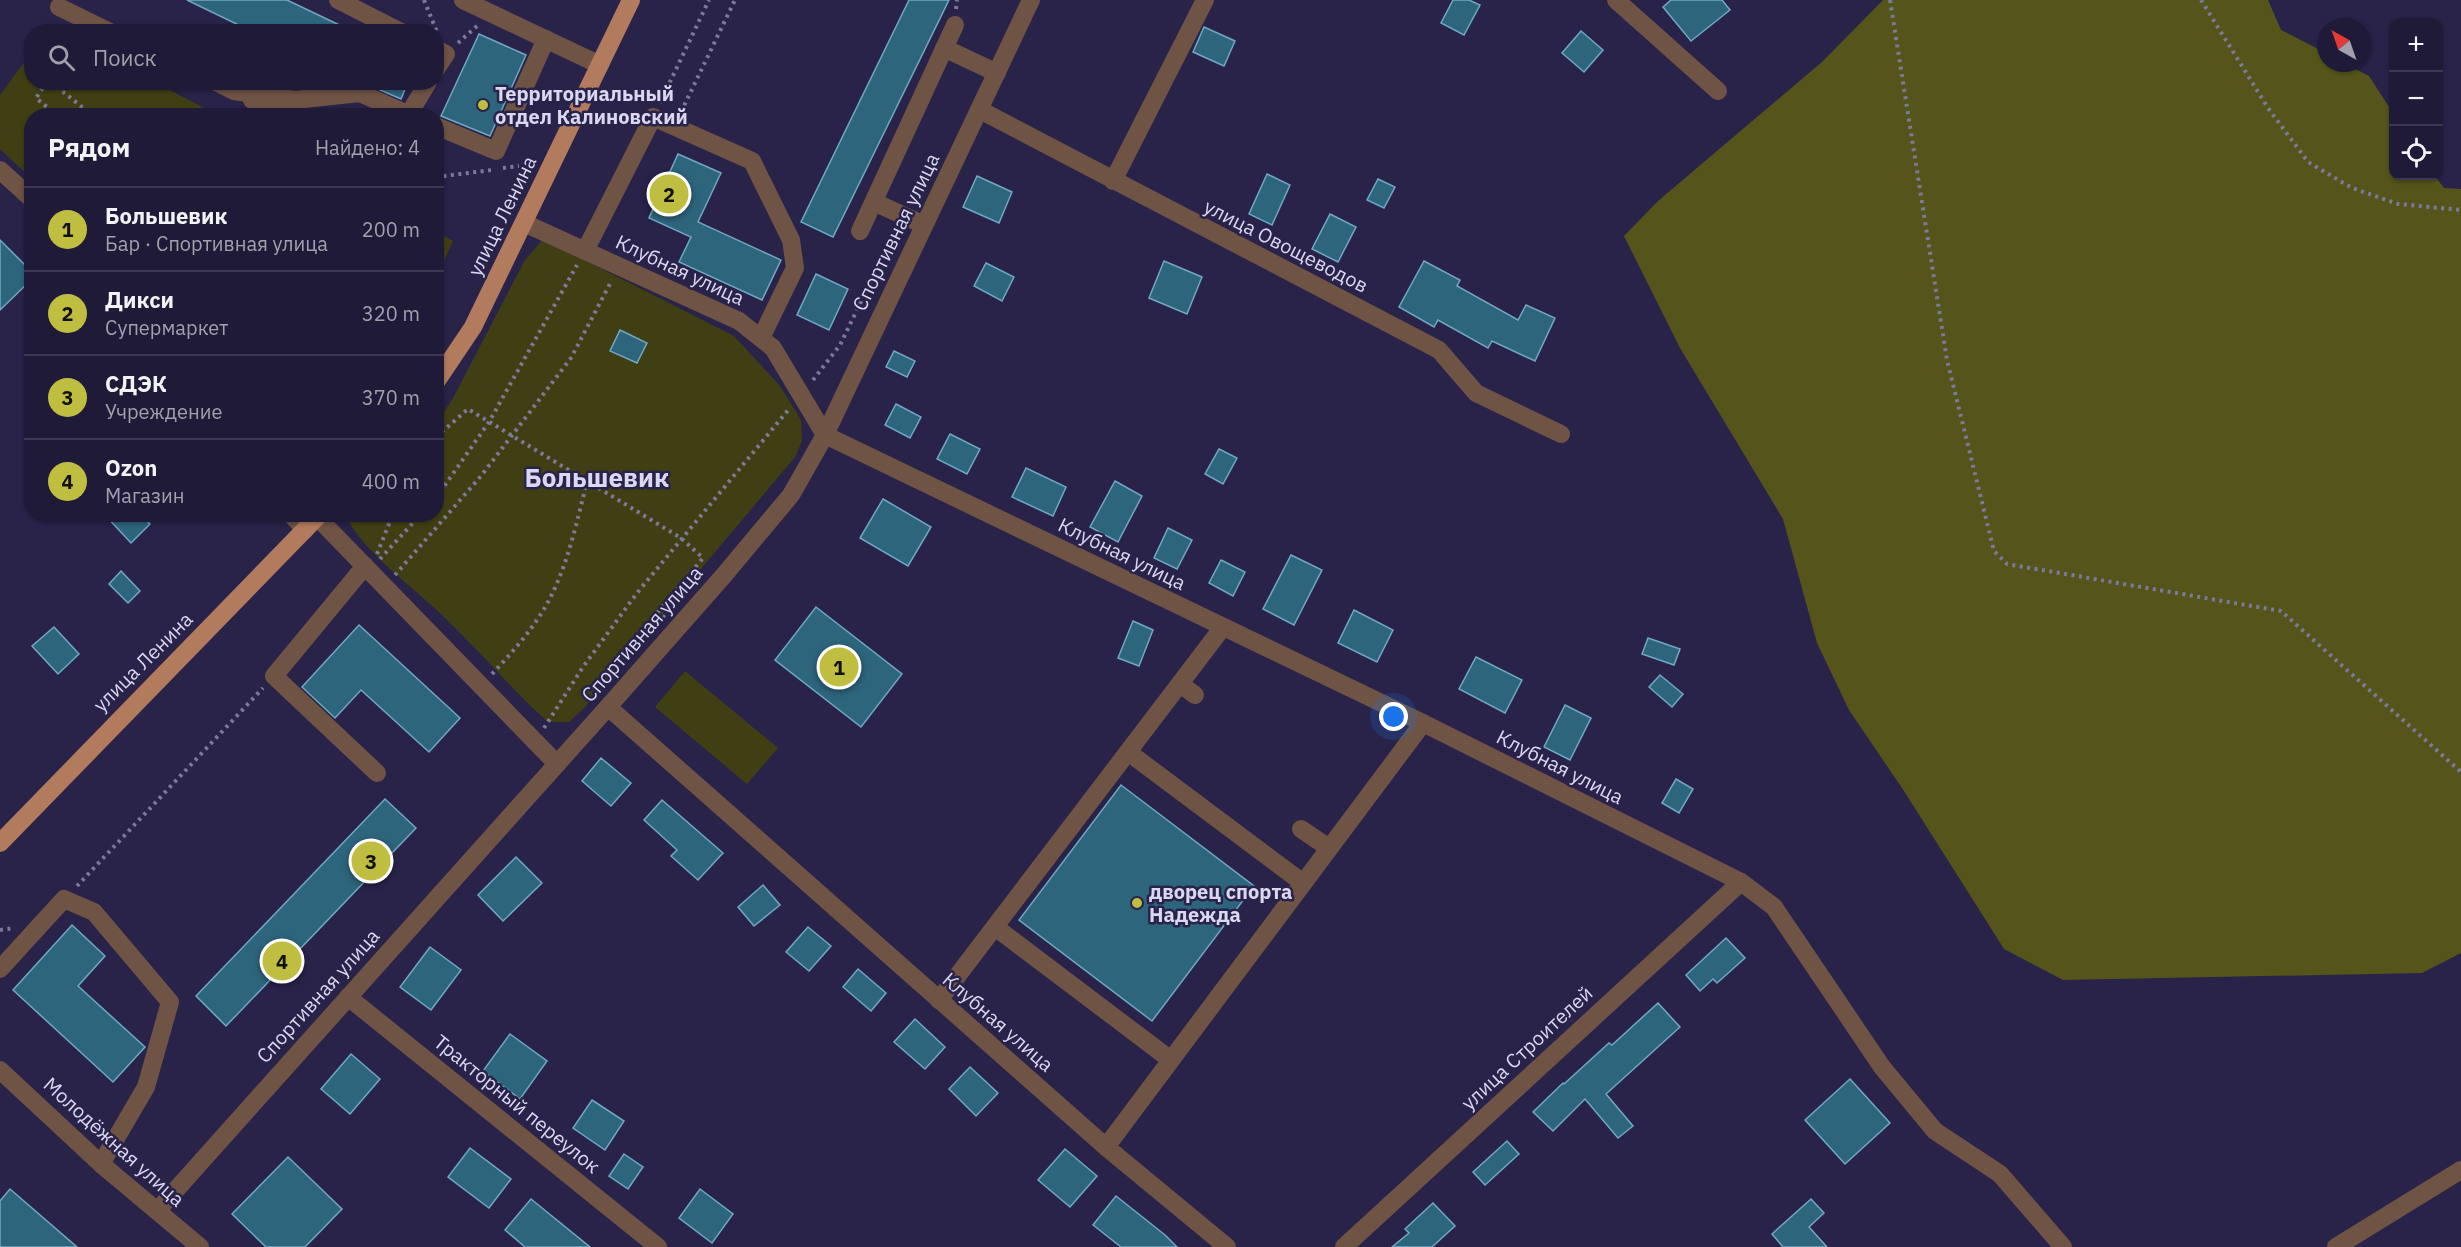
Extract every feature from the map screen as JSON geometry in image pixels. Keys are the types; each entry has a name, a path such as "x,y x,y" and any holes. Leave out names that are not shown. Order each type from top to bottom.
{"main road":[{"name":"улица Ленина","path":"444,370 473,327 631,0"},
{"name":"улица Ленина","path":"0,843 312,522"}],"street":[{"path":"338,0 385,24"},
{"path":"463,0 600,64"},
{"name":"Спортивная улица","path":"157,1211 608,707 791,495 825,435 1031,0"},
{"path":"1113,181 1205,0"},
{"path":"1616,0 1719,91"},
{"path":"59,7 94,24"},
{"path":"860,231 954,25"},
{"path":"444,129 496,151 546,39"},
{"path":"944,48 997,73"},
{"path":"414,108 424,90"},
{"path":"234,91 296,100 360,93 394,108"},
{"path":"234,91 269,108"},
{"name":"улица Овощеводов","path":"980,110 1439,350 1476,393 1561,435"},
{"path":"585,250 653,117 752,161 791,240 795,268 761,338"},
{"path":"0,170 24,192"},
{"path":"874,202 924,225"},
{"name":"Клубная улица","path":"525,223 740,321 773,348 825,435 1423,723 1741,882 1774,907 1882,1067 1935,1131 2000,1174 2063,1247"},
{"path":"316,522 385,586 557,764"},
{"path":"367,569 274,676 377,773"},
{"path":"939,1000 1128,752 1187,690 1223,627"},
{"name":"Клубная улица","path":"608,707 1106,1147 1227,1247"},
{"path":"1106,1147 1423,723"},
{"path":"1128,752 1303,883"},
{"path":"1301,829 1329,848"},
{"name":"улица Строителей","path":"1344,1247 1741,882"},
{"path":"0,969 64,899 94,912 170,1002 147,1087 101,1164"},
{"path":"995,927 1171,1060"},
{"name":"Тракторный переулок","path":"348,997 658,1247"},
{"name":"Молодёжная улица","path":"0,1070 101,1164 200,1247"},
{"path":"2336,1247 2461,1170"}],"path":[{"path":"424,0 431,24"},
{"path":"653,117 709,0"},
{"path":"675,126 735,0"},
{"path":"1890,0 1947,360 1994,551 2007,564 2281,611 2461,772"},
{"path":"2201,0 2268,108 2308,162 2352,188 2398,204 2461,210"},
{"path":"444,54 491,13"},
{"path":"42,90 36,98 48,108"},
{"path":"59,90 83,108"},
{"path":"444,176 519,166"},
{"path":"535,742 590,657 637,593 840,345 902,215"},
{"path":"444,487 489,422 585,250"},
{"path":"444,518 481,476 571,358 619,267"},
{"path":"444,430 468,410 681,538 703,558 658,612 677,628"},
{"path":"481,686 519,644 540,615 558,583 570,551 588,482"},
{"path":"367,569 389,522"},
{"path":"367,569 413,522"},
{"path":"385,586 441,522"},
{"path":"64,899 274,676"}],"shaded area":[{"path":"1883,0 2268,0 2281,30 2317,48 2317,72 2361,72 2369,76 2389,107 2389,180 2438,180 2444,188 2461,189 2461,953 2422,973 2063,980 2004,949 1904,791 1849,710 1817,643 1783,519 1680,348 1624,236 1658,201 1822,62"},
{"path":"24,62 24,90 170,90 204,108 24,108 24,171 0,149 0,95"},
{"path":"444,236 453,241 444,261"},
{"path":"543,239 734,336 780,386 801,420 802,441 795,457 584,708 569,722 548,722 444,617 366,545 349,522 444,522 444,412 525,260"},
{"path":"685,671 778,748 747,784 655,707"}],"building":[{"path":"187,0 287,0 337,24 236,24"},
{"path":"909,0 949,0 833,237 801,222"},
{"path":"1453,0 1469,0 1480,5 1464,35 1441,23"},
{"path":"1671,0 1722,0 1730,10 1691,41 1663,7"},
{"path":"1204,27 1235,41 1224,66 1193,52"},
{"path":"1581,31 1603,50 1584,72 1562,53"},
{"path":"479,34 526,55 490,136 444,117 444,110"},
{"path":"380,90 405,90 401,99"},
{"path":"678,154 721,173 698,222 781,260 762,300 679,262 691,237 649,218"},
{"path":"1267,174 1290,185 1272,225 1249,214"},
{"path":"977,176 1012,192 999,223 963,207"},
{"path":"1378,179 1395,187 1384,208 1367,200"},
{"path":"1330,214 1356,227 1338,262 1312,249"},
{"path":"0,240 24,264 24,287 0,310"},
{"path":"1164,261 1202,277 1187,314 1149,298"},
{"path":"1424,261 1460,280 1457,286 1518,320 1526,305 1555,318 1535,361 1492,341 1488,348 1438,320 1434,327 1399,307"},
{"path":"986,263 1014,277 1002,301 974,286"},
{"path":"816,274 848,289 829,330 797,315"},
{"path":"620,330 647,343 637,363 610,351"},
{"path":"894,351 915,361 907,377 886,367"},
{"path":"896,404 921,417 910,438 885,425"},
{"path":"950,434 980,449 967,474 937,459"},
{"path":"1219,449 1237,458 1223,484 1205,474"},
{"path":"1026,468 1066,487 1053,516 1012,497"},
{"path":"1115,481 1142,496 1118,542 1090,527"},
{"path":"883,499 931,527 908,566 860,538"},
{"path":"111,522 148,522 150,524 131,543"},
{"path":"1168,528 1192,540 1177,569 1154,558"},
{"path":"1291,555 1322,570 1294,625 1263,609"},
{"path":"1221,560 1245,572 1233,596 1209,583"},
{"path":"121,571 140,591 128,603 109,584"},
{"path":"816,607 902,674 861,727 775,660"},
{"path":"1354,610 1393,630 1377,662 1338,643"},
{"path":"1133,621 1153,630 1139,666 1118,658"},
{"path":"359,625 460,718 429,752 361,690 335,718 302,687"},
{"path":"54,627 79,654 58,674 32,646"},
{"path":"1648,638 1680,649 1674,665 1642,654"},
{"path":"1476,657 1522,680 1505,713 1459,689"},
{"path":"1660,675 1683,694 1672,707 1649,687"},
{"path":"1565,705 1591,718 1570,760 1544,747"},
{"path":"601,758 631,783 611,806 582,781"},
{"path":"1676,779 1693,789 1679,813 1662,803"},
{"name":"дворец спорта Надежда","path":"1121,785 1254,886 1152,1021 1019,920"},
{"path":"385,799 416,828 226,1026 196,996"},
{"path":"662,800 723,853 698,880 671,856 677,850 644,820"},
{"path":"516,857 542,883 503,921 478,895"},
{"path":"763,885 780,905 754,926 738,907"},
{"path":"72,925 105,956 78,986 145,1047 113,1082 13,990"},
{"path":"808,927 831,946 809,971 786,952"},
{"path":"1726,938 1745,958 1717,983 1713,979 1700,991 1686,975"},
{"path":"430,947 461,970 431,1010 400,987"},
{"path":"858,969 886,993 871,1011 843,987"},
{"path":"1658,1003 1680,1027 1606,1094 1633,1126 1618,1138 1585,1099 1553,1131 1533,1112 1563,1083 1609,1043 1612,1045"},
{"path":"915,1019 945,1047 925,1069 894,1042"},
{"path":"510,1034 547,1061 520,1099 483,1071"},
{"path":"351,1054 380,1079 350,1114 321,1089"},
{"path":"970,1067 998,1093 976,1116 949,1089"},
{"path":"1850,1079 1890,1123 1845,1164 1805,1120"},
{"path":"592,1100 624,1121 605,1150 573,1128"},
{"path":"1507,1141 1519,1154 1485,1185 1473,1172"},
{"path":"470,1148 511,1179 489,1208 448,1177"},
{"path":"1065,1149 1097,1176 1070,1207 1038,1180"},
{"path":"624,1154 643,1167 628,1189 609,1176"},
{"path":"288,1157 342,1209 305,1247 266,1247 232,1214"},
{"path":"10,1189 77,1247 0,1247 0,1201"},
{"path":"700,1189 733,1214 712,1243 679,1218"},
{"path":"1116,1196 1177,1247 1121,1247 1093,1225"},
{"path":"531,1199 590,1247 525,1247 505,1230"},
{"path":"1811,1199 1824,1213 1809,1227 1827,1247 1783,1247 1772,1234"},
{"path":"1433,1203 1455,1226 1432,1247 1392,1247 1409,1233 1405,1229"}],"place":[{"name":"Территориальный отдел Калиновский","path":"483,105"},
{"name":"Дикси","path":"669,194"},
{"name":"Большевик","path":"839,667"},
{"name":"СДЭК","path":"371,861"},
{"name":"дворец спорта Надежда","path":"1137,903"},
{"name":"Ozon","path":"282,961"}],"district":[{"name":"Большевик","path":"597,478"}]}
